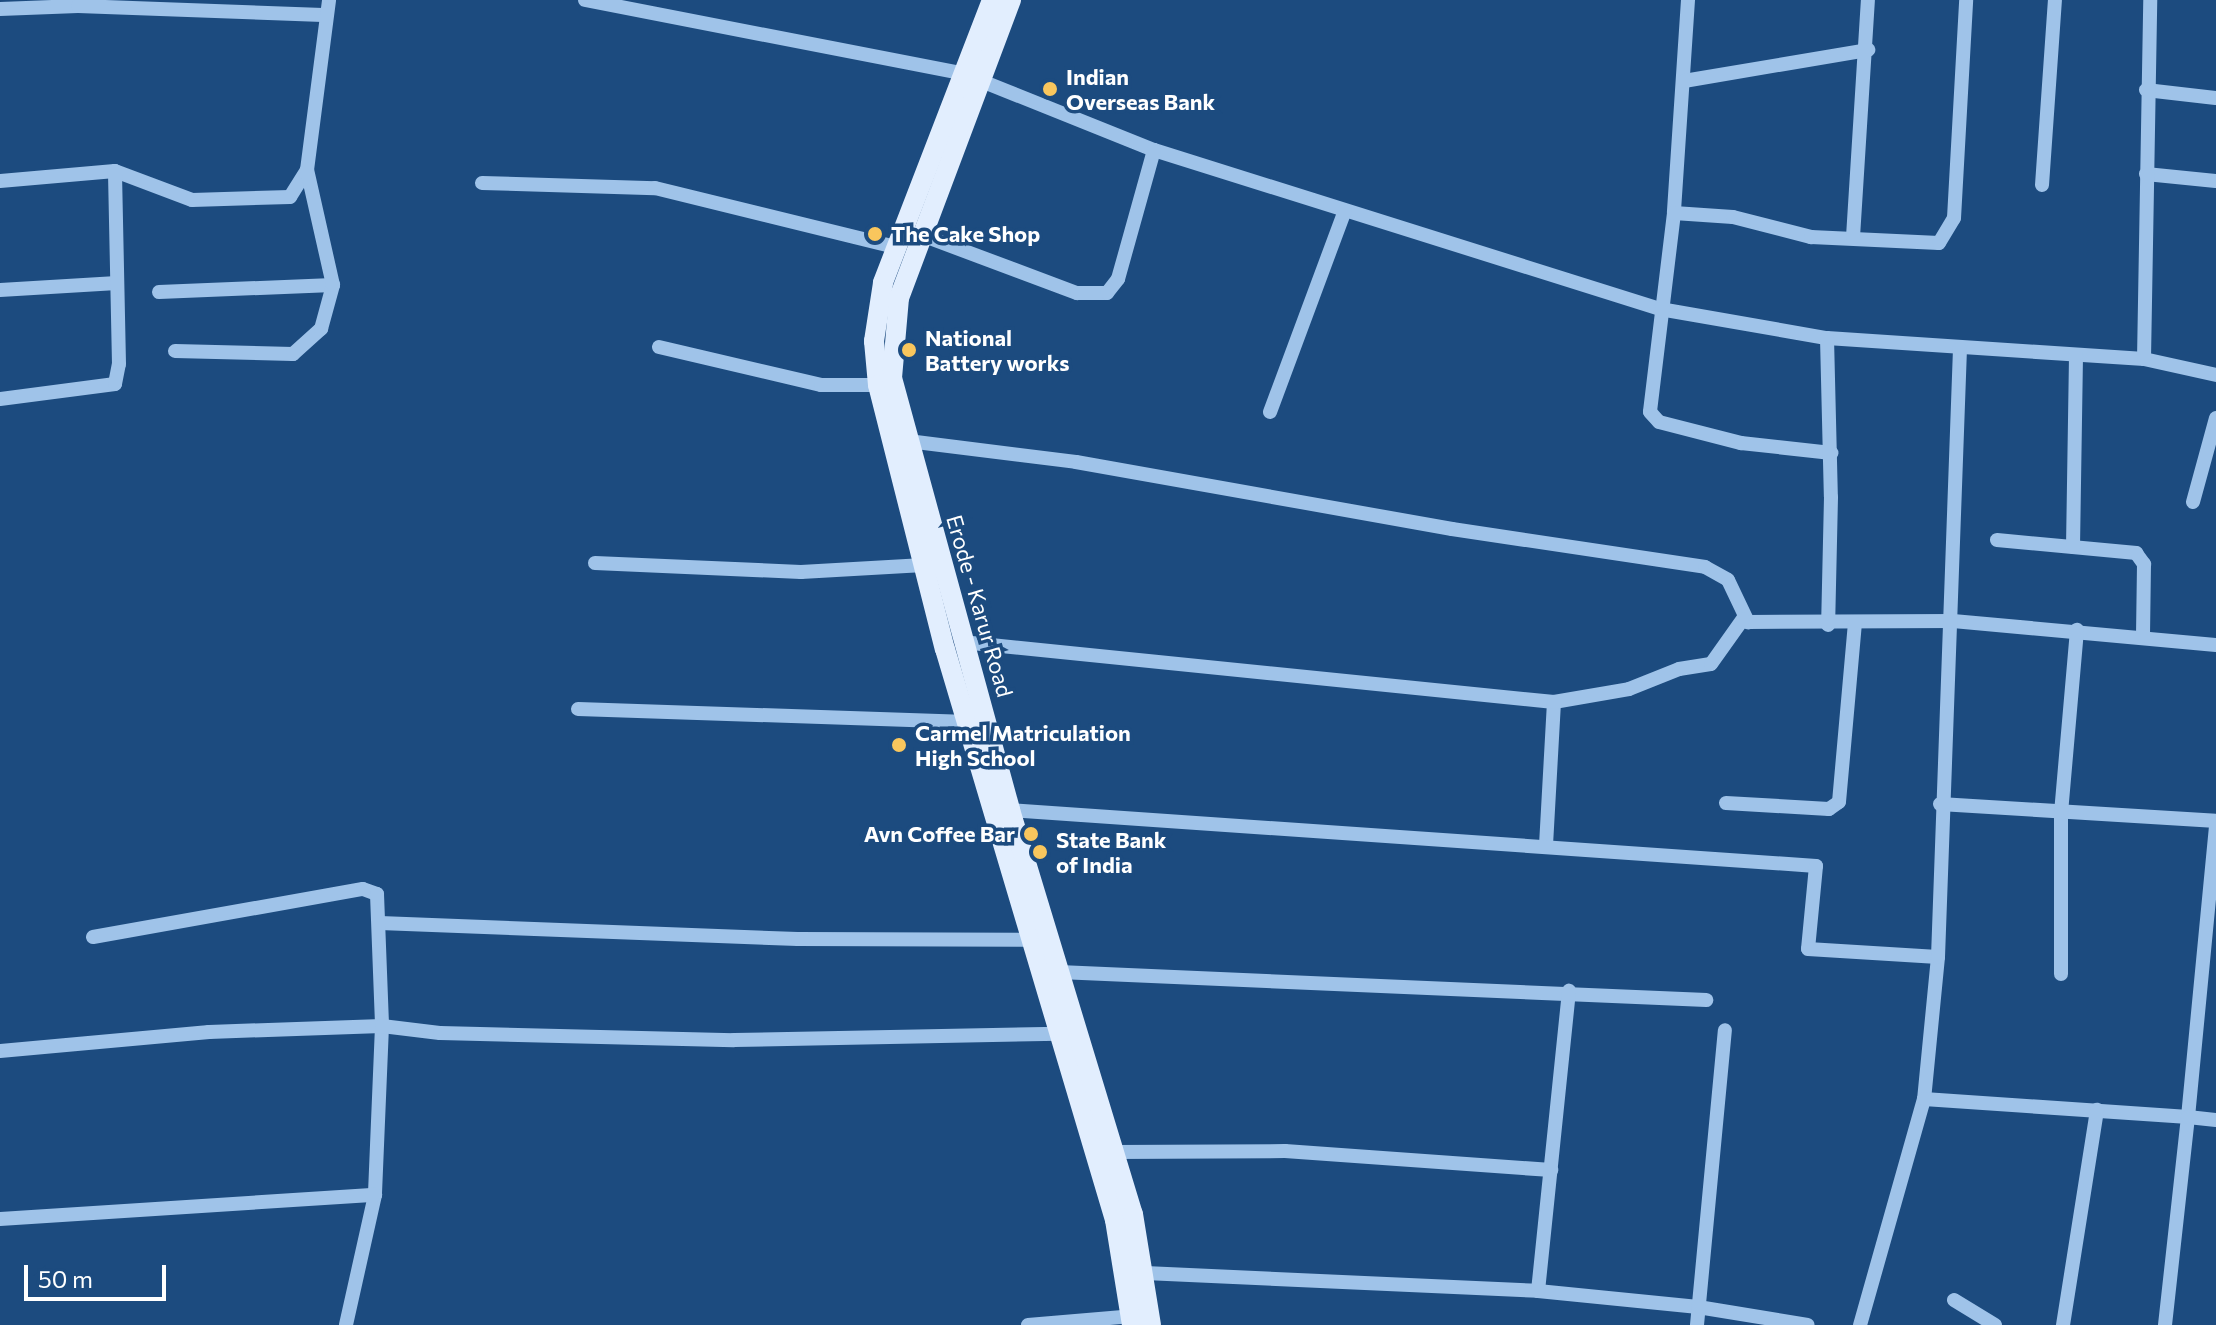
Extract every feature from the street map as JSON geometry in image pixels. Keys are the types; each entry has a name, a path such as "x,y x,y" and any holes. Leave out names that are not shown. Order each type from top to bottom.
{"main road":[{"name":"Erode - Karur Road","path":"992,0 972,78 899,298 892,342 892,378 962,642 978,722 1031,940 1115,1220 1138,1322"},
{"name":"Erode - Karur Road","path":"1011,0 895,247 877,308 878,385 924,565 1010,810 1114,1152 1145,1273 1138,1322"}],"street":[{"path":"201,11 221,0"},
{"path":"175,351 301,351 321,329 333,285 307,170 323,15 329,0"},
{"path":"585,0 972,78 1154,150 1660,309 1827,338 2144,359 2216,375"},
{"path":"1688,0 1674,213 1650,406 1655,419 1741,443 1831,453"},
{"path":"1853,237 1868,50 1868,0"},
{"path":"1674,213 1733,217 1811,237 1939,243 1951,230 1966,0"},
{"path":"2042,185 2055,0"},
{"path":"2144,359 2146,90 2150,0"},
{"path":"0,9 78,6 323,15"},
{"path":"1684,81 1868,50"},
{"path":"2146,90 2216,98"},
{"path":"919,234 1077,293 1107,293 1118,279 1154,150"},
{"path":"0,181 115,171 192,200 290,197 307,170"},
{"path":"0,399 115,384 119,364 115,171"},
{"path":"2146,174 2216,181"},
{"path":"482,183 655,188 895,247"},
{"path":"1270,412 1345,210"},
{"path":"0,290 117,283"},
{"path":"159,292 333,285"},
{"path":"1827,338 1831,453 1828,625"},
{"path":"659,347 821,385 878,385"},
{"path":"1860,1325 1924,1099 1938,957 1940,804 1953,621 1960,349"},
{"path":"2073,547 2076,356"},
{"path":"2193,502 2216,418"},
{"path":"908,441 1076,462 1452,529 1705,567 1728,580 1743,619"},
{"path":"1997,540 2141,556 2143,636"},
{"path":"595,563 801,572 924,565"},
{"path":"1743,619 1828,625 1953,621 2216,645"},
{"path":"962,642 1554,702 1629,689 1679,669 1711,664 1743,619"},
{"path":"1726,803 1829,809 1839,802 1855,624"},
{"path":"2061,974 2061,813 2077,630"},
{"path":"1546,847 1554,702"},
{"path":"578,709 978,722"},
{"path":"1940,804 2216,822 2165,1325"},
{"path":"1010,810 1816,866 1808,949 1938,957"},
{"path":"93,937 363,889 377,894 382,1026 375,1195 346,1325"},
{"path":"380,923 798,939 1031,940"},
{"path":"1059,972 1569,991 1706,1000"},
{"path":"1538,1291 1569,991"},
{"path":"0,1051 209,1032 382,1026 440,1033 734,1040 1059,1034"},
{"path":"1697,1325 1725,1030"},
{"path":"1924,1099 2216,1120"},
{"path":"2063,1325 2097,1110"},
{"path":"1114,1152 1285,1151 1551,1170"},
{"path":"0,1219 375,1195"},
{"path":"1145,1273 1538,1291 1698,1307 1808,1325"},
{"path":"1954,1300 1995,1325"},
{"path":"1028,1325 1138,1322"}],"place":[{"name":"Indian Overseas Bank","path":"1050,89"},
{"name":"The Cake Shop","path":"875,234"},
{"name":"National Battery works","path":"909,350"},
{"name":"Carmel Matriculation High School","path":"899,745"},
{"name":"Avn Coffee Bar","path":"1031,834"},
{"name":"State Bank of India","path":"1040,852"}]}
